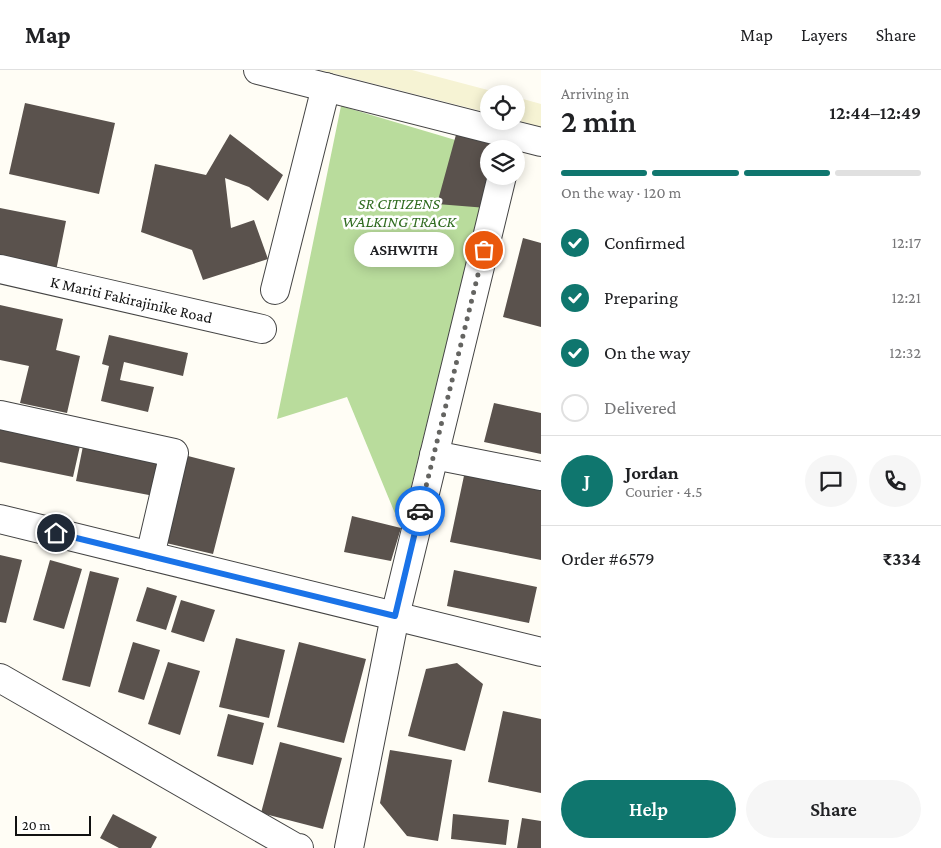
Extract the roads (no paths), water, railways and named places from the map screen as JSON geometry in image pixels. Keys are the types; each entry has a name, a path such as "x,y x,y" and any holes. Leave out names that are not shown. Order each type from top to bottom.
{"street":[{"path":"258,70 326,87 504,140"},
{"path":"275,290 326,87"},
{"path":"525,142 541,142"},
{"path":"349,848 395,616 500,185"},
{"name":"K Mariti Fakirajinike Road","path":"0,268 262,329"},
{"path":"0,415 174,453 150,556"},
{"path":"434,455 541,476"},
{"path":"0,519 541,652"},
{"path":"0,678 299,848"}],"place":[{"name":"ASHWITH","path":"484,250"}],"park label":[{"name":"SR CITIZENS WALKING TRACK","path":"399,212"}]}
